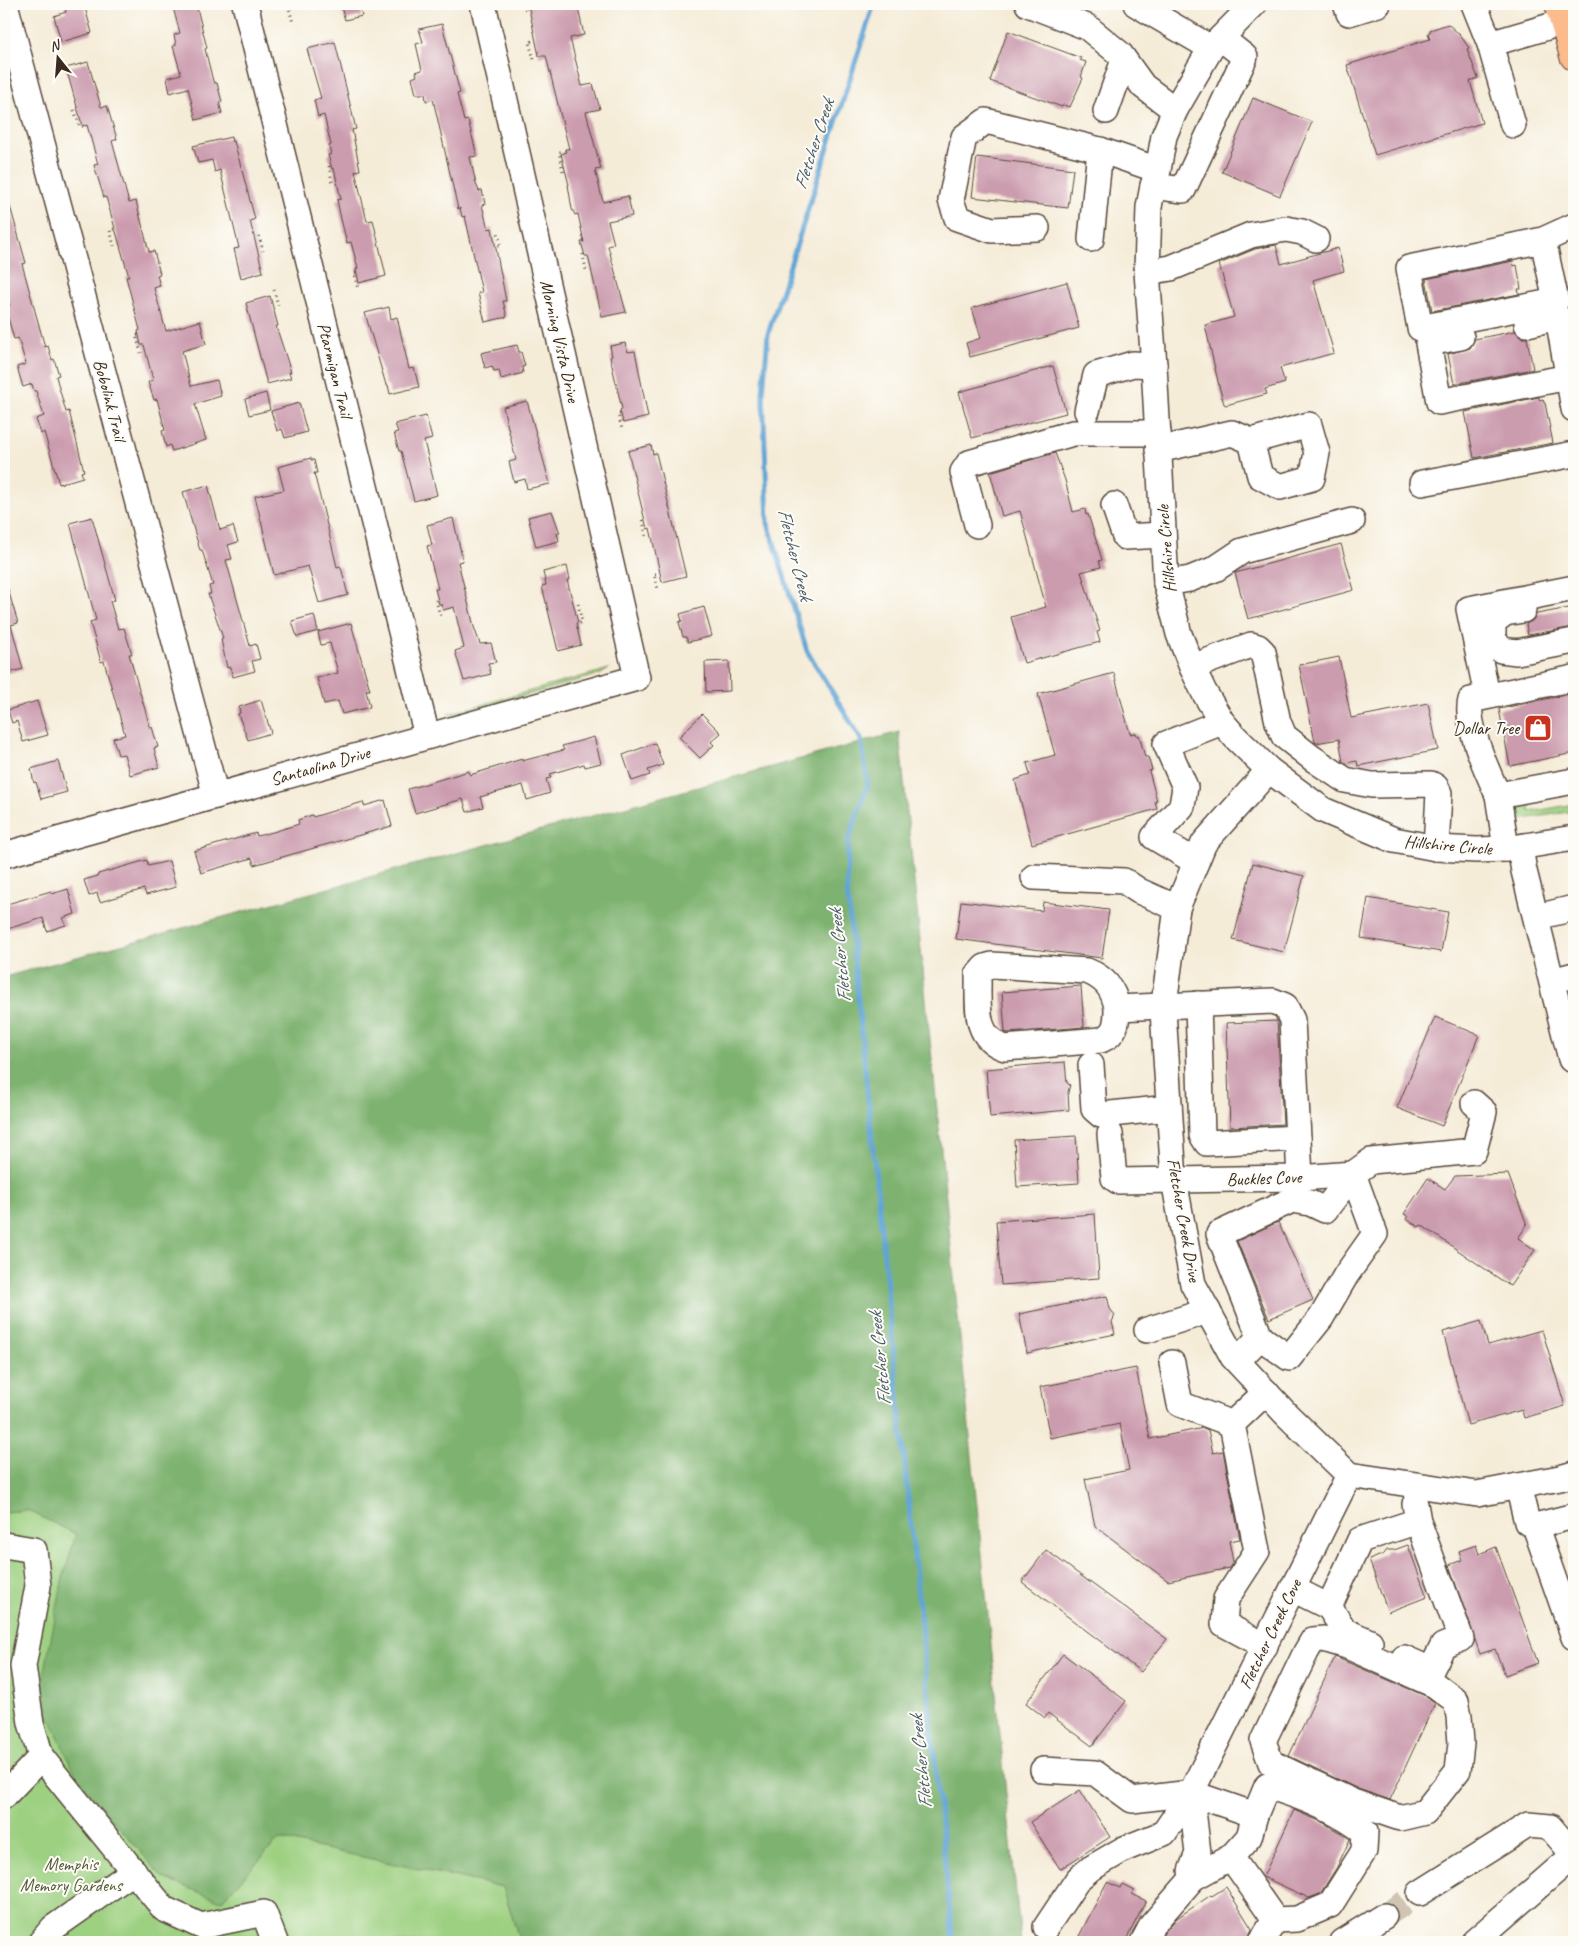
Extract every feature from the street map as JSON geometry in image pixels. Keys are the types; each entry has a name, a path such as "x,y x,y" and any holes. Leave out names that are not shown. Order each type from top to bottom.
{"main road":[{"path":"1565,14 1574,56"}],"street":[{"name":"Bobolink Trail","path":"5,4 216,796"},
{"name":"Ptarmigan Trail","path":"245,4 427,736"},
{"name":"Morning Vista Drive","path":"483,4 637,678"},
{"path":"1028,4 1086,27 1120,54 1143,86 1175,110"},
{"path":"1037,228 992,230 957,218 951,200 964,137 986,121 1100,150 1183,190 1245,57 1136,4"},
{"name":"Hillshire Circle","path":"1254,4 1216,43 1175,110 1164,136 1149,207 1147,272 1166,583 1179,634 1204,692 1222,722 1269,770 1323,810 1394,840 1436,848 1477,850 1513,848 1574,838"},
{"path":"1346,4 1349,13 1378,4"},
{"path":"1474,4 1490,44 1513,125"},
{"path":"1490,44 1565,14"},
{"path":"1106,111 1124,60"},
{"path":"1091,238 1100,150"},
{"path":"1543,240 1556,302 1420,328 1409,268 1543,240 1574,226"},
{"path":"1147,272 1171,268 1251,235 1286,229 1302,232 1316,239"},
{"path":"1558,317 1572,389 1439,402 1428,343 1558,317"},
{"path":"1087,411 1096,375 1133,364 1154,364"},
{"path":"977,525 963,472 969,463 1072,434 1158,441 1232,434 1251,441"},
{"path":"1422,483 1574,454"},
{"path":"1114,505 1125,537 1163,535"},
{"path":"1166,583 1190,579 1215,569 1242,551 1352,521"},
{"path":"1495,694 1476,642 1469,609 1574,588"},
{"path":"1574,594 1568,600 1505,613 1493,622 1493,638 1501,650 1517,652 1574,641"},
{"path":"1476,642 1502,662 1574,647"},
{"path":"1192,667 1251,645 1258,647 1263,652 1278,722 1284,736 1345,780 1372,785 1431,784 1436,787 1439,793 1436,848"},
{"path":"1495,694 1502,662"},
{"name":"Santaolina Drive","path":"4,854 637,678"},
{"path":"1573,1063 1563,978 1537,917 1524,871 1513,848 1498,795 1480,756 1469,708 1472,700 1574,678"},
{"path":"1196,862 1154,837 1182,806 1185,787 1166,744 1222,722"},
{"name":"Fletcher Creek Drive","path":"1269,770 1204,843 1177,908 1164,1006 1174,1180 1193,1284 1237,1361 1286,1414 1349,1475"},
{"path":"1498,795 1574,781"},
{"path":"1034,877 1124,881 1139,891 1177,908"},
{"path":"1537,917 1574,908"},
{"path":"992,965 1087,972 1099,976 1106,981 1112,991 1117,1008 1115,1030 1108,1037 1101,1040 1005,1048 991,1041 981,1028 978,975 985,967 992,965"},
{"path":"1117,1008 1274,1001 1285,1006 1292,1020 1300,1178"},
{"path":"1198,1004 1202,1136 1207,1143 1298,1138"},
{"path":"1091,1065 1094,1109 1097,1113 1101,1115 1169,1108"},
{"path":"1353,1174 1375,1234 1346,1275 1321,1318 1289,1358 1260,1337 1219,1234 1292,1200 1310,1203 1325,1210 1353,1174 1371,1161 1474,1150 1484,1112 1474,1103"},
{"name":"Buckles Cove","path":"1110,1134 1114,1178 1118,1181 1300,1178 1353,1174"},
{"path":"1147,1330 1208,1311"},
{"path":"1237,1361 1260,1337"},
{"path":"1172,1364 1180,1404 1232,1424"},
{"path":"1232,1424 1266,1392"},
{"path":"1232,1424 1257,1551 1226,1600 1224,1624 1264,1646"},
{"path":"1349,1475 1477,1494 1574,1474"},
{"name":"Fletcher Creek Cove","path":"1046,1927 1078,1879 1090,1869 1124,1849 1164,1833 1191,1793 1349,1475"},
{"path":"1293,1589 1329,1607 1345,1631 1431,1670 1443,1646 1461,1639 1418,1521 1411,1484"},
{"path":"1518,1486 1526,1522 1535,1526 1574,1516"},
{"path":"1329,1607 1360,1540 1418,1521"},
{"path":"1535,1526 1574,1637"},
{"path":"4,1545 34,1550 38,1586 23,1666 30,1723 41,1756 164,1909 201,1926 264,1913 275,1942"},
{"path":"1324,1638 1347,1646 1436,1685 1456,1701 1461,1743 1458,1770 1425,1812 1400,1818 1353,1802 1277,1767 1271,1763 1264,1741 1266,1736 1313,1640 1324,1638"},
{"path":"1229,1718 1266,1736"},
{"path":"4,1796 41,1756"},
{"path":"1043,1770 1095,1773 1132,1800 1191,1793 1255,1815"},
{"path":"1143,1942 1152,1925 1193,1878 1231,1857 1249,1838 1255,1815 1267,1786 1300,1796 1356,1825 1365,1832 1364,1851 1330,1905 1297,1919 1275,1920"},
{"path":"1191,1793 1198,1853 1191,1871 1193,1878"},
{"path":"1420,1893 1528,1825 1550,1827 1574,1855 1474,1942"},
{"path":"1231,1857 1275,1920"},
{"path":"41,1942 53,1928 134,1871"},
{"path":"1342,1942 1384,1916"},
{"path":"1261,1942 1275,1920"}],"path":[{"path":"524,4 526,12"},
{"path":"292,7 289,8 293,23"},
{"path":"532,41 529,42 534,63"},
{"path":"74,110 80,127 83,126"},
{"path":"563,171 559,152 564,151"},
{"path":"329,166 332,182"},
{"path":"114,229 110,230 114,246"},
{"path":"498,232 501,246 498,246"},
{"path":"259,236 263,250"},
{"path":"583,254 586,270"},
{"path":"356,273 354,274 358,289"},
{"path":"274,290 278,304"},
{"path":"138,335 136,335 141,353"},
{"path":"620,414 618,414 622,428"},
{"path":"643,520 646,536"},
{"path":"656,574 654,574 658,589"},
{"path":"436,600 440,616"},
{"path":"578,604 582,622 578,624"}],"green space":[{"path":"609,669 601,674 461,714 448,714"},
{"path":"899,732 1021,1942 520,1942 503,1887 279,1839 221,1901 163,1878 77,1778 40,1696 62,1582 76,1534 27,1510 4,1512 4,977"},
{"path":"1528,801 1530,812 1574,804 1574,811 1518,820 1515,803"},
{"name":"Memphis Memory Gardens","path":"27,1510 76,1534 62,1582 221,1901 279,1839 503,1887 520,1942 4,1942 4,1512"}],"building":[{"path":"64,4 84,4 92,33 61,42 54,16 66,12"},
{"path":"172,4 196,4 213,81 217,83 222,102 219,102 222,113 196,120 188,88 170,93 167,78 181,74 173,46 176,45 174,35 180,33"},
{"path":"340,4 358,4 362,16 345,20"},
{"path":"528,4 577,4 584,35 570,38 582,86 593,84 600,109 586,112 601,169 595,170 603,202 628,196 632,216 608,221 614,244 608,246 626,312 602,317 588,256 585,256 581,242 584,242 578,214 575,215 572,209 569,185 561,154 566,152 565,149 569,149 546,56 539,56"},
{"path":"442,24 460,93 457,94 464,121 468,120 477,156 470,157 476,184 479,191 482,190 485,204 482,205 488,229 492,228 506,301 503,301 507,317 485,322 478,293 482,292 465,216 462,217 460,208 458,209 433,99 426,101 425,94 416,94 412,78 417,76 416,72 422,70 416,44 423,42 419,29"},
{"path":"1448,24 1460,35 1469,48 1467,49 1478,78 1470,81 1482,123 1375,155 1347,65 1430,39 1428,33 1430,30"},
{"path":"1008,31 1081,58 1080,60 1086,62 1081,77 1083,78 1070,107 1063,105 1062,107 990,81"},
{"path":"335,42 356,129 352,130 360,170 355,171 367,221 373,220 386,276 359,283 356,269 358,268 351,242 347,243 337,200 341,199 334,169 332,169 328,155 331,154 329,146 331,145 324,115 318,117 314,100 321,98 307,49"},
{"path":"88,62 101,107 107,106 117,139 112,141 129,203 136,201 149,252 154,251 160,274 157,275 160,286 154,288 166,331 200,321 206,344 182,351 191,386 217,380 221,396 195,404 206,440 172,451 170,445 166,447 162,431 165,430 157,399 154,400 148,382 153,380 144,345 141,345 138,331 140,330 126,277 129,277 106,197 104,198 94,165 98,164 87,125 84,126 81,121 66,68"},
{"path":"1253,98 1312,122 1280,196 1222,172"},
{"path":"231,137 232,142 234,141 255,219 250,221 263,272 241,278 234,249 239,248 220,170 215,172 212,160 198,163 193,146"},
{"path":"977,157 1073,169 1068,208 972,197"},
{"path":"4,199 8,199 26,263 22,264 45,347 48,346 52,360 54,359 59,375 56,376 58,384 66,412 69,411 84,471 81,472 83,477 59,484 44,432 41,434 36,419 44,416 36,391 34,391 32,384 23,387 17,367 26,364 18,338 14,339 5,307 10,306 4,284"},
{"path":"1276,245 1281,264 1338,248 1344,271 1313,280 1334,353 1280,368 1285,383 1265,389 1267,394 1226,405 1224,404 1219,386 1205,325 1234,317 1219,264 1255,249"},
{"path":"1513,261 1514,266 1517,265 1521,289 1518,289 1519,294 1432,311 1426,279"},
{"path":"1067,282 1079,328 970,357 966,343 981,338 972,308"},
{"path":"270,296 278,326 276,326 291,372 289,372 291,378 267,384 246,303"},
{"path":"389,307 391,319 397,317 409,369 414,368 419,387 390,394 365,313"},
{"path":"1515,331 1522,338 1527,338 1533,369 1454,384 1448,354 1470,348 1475,339"},
{"path":"625,343 628,352 635,351 648,417 623,423 620,410 622,409 610,357 612,356 610,346"},
{"path":"517,345 525,366 522,367 523,373 501,379 499,370 494,371 492,366 485,368 481,353"},
{"path":"1053,366 1066,413 972,438 959,392"},
{"path":"266,393 270,410 249,415 245,399"},
{"path":"1539,397 1539,400 1543,399 1545,403 1553,443 1474,458 1465,412"},
{"path":"527,401 550,484 527,489 525,479 514,482 509,462 516,460 503,407"},
{"path":"299,403 307,432 285,438 282,429 277,431 271,411"},
{"path":"426,416 432,439 424,441 437,495 414,501 401,451 399,451 394,433 398,432 395,424"},
{"path":"651,445 653,454 656,453 686,576 662,582 650,528 647,529 628,451"},
{"path":"1055,453 1065,480 1073,512 1085,509 1102,560 1099,561 1101,567 1081,572 1100,631 1097,632 1100,642 1024,663 1011,617 1046,607 1020,511 1002,516 990,472"},
{"path":"311,458 311,460 314,460 317,473 314,473 337,567 340,566 342,571 348,595 319,603 308,566 274,575 255,496 284,490 278,467"},
{"path":"208,485 220,530 233,526 238,542 228,545 232,559 226,560 250,646 256,644 260,659 252,661 255,671 233,677 230,667 227,668 221,639 223,638 208,594 211,594 209,586 213,585 202,550 199,547 183,492"},
{"path":"552,511 560,533 557,533 559,541 536,547 528,517"},
{"path":"92,517 115,600 110,601 118,629 124,628 132,654 129,654 150,727 152,727 158,747 154,748 159,767 130,775 124,754 118,755 113,738 125,735 104,661 101,662 90,622 96,620 70,523"},
{"path":"453,518 463,561 458,562 474,627 480,644 491,643 496,662 488,663 491,674 464,681 455,651 464,648 454,607 443,610 441,604 439,604 435,589 438,589 427,546 432,545 427,525"},
{"path":"1341,544 1354,590 1248,619 1235,573"},
{"path":"567,566 570,580 567,580 578,623 576,623 581,645 558,651 542,586 546,585 543,572"},
{"path":"4,586 7,586 18,623 11,625 23,669 4,674"},
{"path":"704,607 712,636 688,642 686,637 683,637 679,622 682,621 680,614"},
{"path":"1574,607 1574,627 1528,635 1526,624 1532,621 1537,614"},
{"path":"314,615 318,631 297,637 292,621"},
{"path":"351,623 370,690 366,690 370,707 342,714 338,701 324,704 317,678 338,673 330,643 321,645 318,632"},
{"path":"1339,657 1351,718 1428,703 1438,750 1358,766 1357,761 1343,762 1339,739 1316,743 1299,665"},
{"path":"729,661 730,691 706,692 705,662"},
{"path":"1114,673 1130,734 1136,733 1137,736 1139,735 1145,757 1148,757 1152,770 1149,771 1157,801 1155,801 1157,809 1032,844 1015,780 1030,775 1027,763 1055,755 1038,694"},
{"name":"Dollar Tree","path":"1574,693 1574,753 1510,766 1499,709"},
{"path":"261,700 271,733 248,740 238,714 240,713 239,707"},
{"path":"37,701 48,735 23,742 17,721 12,723 8,710"},
{"path":"702,714 721,733 711,742 714,745 700,758 679,737"},
{"path":"594,737 601,763 585,767 584,764 550,774 551,778 546,779 550,793 527,800 523,785 480,797 483,807 467,812 463,799 415,813 408,789 469,771 470,775 522,759 522,761 564,750 562,746"},
{"path":"655,743 663,765 648,770 650,775 632,781 623,755"},
{"path":"58,761 67,792 41,799 36,782 34,783 31,769"},
{"path":"385,800 392,826 254,865 252,858 201,873 194,851 256,833 257,836 273,832 299,824 298,820 312,815 313,817 363,802 364,806"},
{"path":"147,860 148,866 169,861 176,887 146,895 144,889 100,902 97,893 89,896 84,880"},
{"path":"1253,863 1304,876 1284,952 1233,940"},
{"path":"68,889 75,914 63,918 66,925 47,931 43,918 4,930 4,905 51,891 52,894"},
{"path":"1368,898 1448,912 1441,952 1361,938"},
{"path":"961,901 1042,911 1043,902 1109,910 1102,958 956,939"},
{"path":"1081,986 1084,1027 1005,1032 1002,992"},
{"path":"1435,1017 1479,1035 1442,1126 1397,1108"},
{"path":"1277,1021 1283,1124 1230,1127 1226,1023"},
{"path":"1065,1062 1067,1083 1070,1085 1068,1092 1069,1110 990,1117 986,1069"},
{"path":"1076,1136 1079,1183 1017,1187 1014,1140"},
{"path":"1508,1174 1527,1225 1518,1238 1535,1250 1510,1286 1421,1225 1419,1227 1406,1219 1408,1216 1404,1214 1428,1178 1445,1189 1455,1176"},
{"path":"1095,1214 1099,1278 1001,1285 996,1221"},
{"path":"1278,1222 1313,1300 1269,1319 1237,1241"},
{"path":"1107,1296 1110,1309 1115,1315 1112,1322 1115,1334 1027,1353 1019,1314"},
{"path":"1481,1321 1488,1345 1542,1330 1565,1406 1524,1418 1522,1410 1468,1425 1443,1332"},
{"path":"1136,1368 1150,1439 1203,1428 1208,1430 1213,1453 1223,1451 1240,1539 1229,1541 1233,1561 1229,1568 1168,1581 1095,1526 1085,1479 1129,1470 1120,1424 1050,1438 1040,1387"},
{"path":"1408,1545 1427,1597 1388,1612 1369,1560 1384,1554 1387,1550 1394,1550"},
{"path":"1476,1545 1479,1554 1496,1547 1538,1663 1505,1675 1495,1649 1480,1654 1449,1565 1462,1560 1459,1551"},
{"path":"1046,1550 1167,1639 1141,1672 1022,1582"},
{"path":"1063,1654 1126,1701 1092,1746 1048,1713 1045,1718 1026,1703"},
{"path":"1335,1657 1428,1697 1435,1703 1390,1800 1358,1789 1289,1756"},
{"path":"1080,1790 1110,1837 1060,1869 1030,1822"},
{"path":"1294,1810 1324,1823 1350,1839 1337,1867 1320,1894 1309,1898 1263,1877"},
{"path":"1107,1882 1120,1888 1122,1884 1134,1890 1132,1894 1146,1901 1125,1942 1076,1942"},
{"path":"1226,1887 1252,1929 1247,1940 1244,1942 1159,1942 1177,1918"}],"waterway":[{"name":"Fletcher Creek","path":"874,4 768,334 763,393 768,523 807,651 861,739 868,784 848,842 847,890 953,1942"}],"tunnel":[{"path":"1384,1916 1420,1893"}],"place":[{"name":"Dollar Tree","path":"1538,728"}]}
